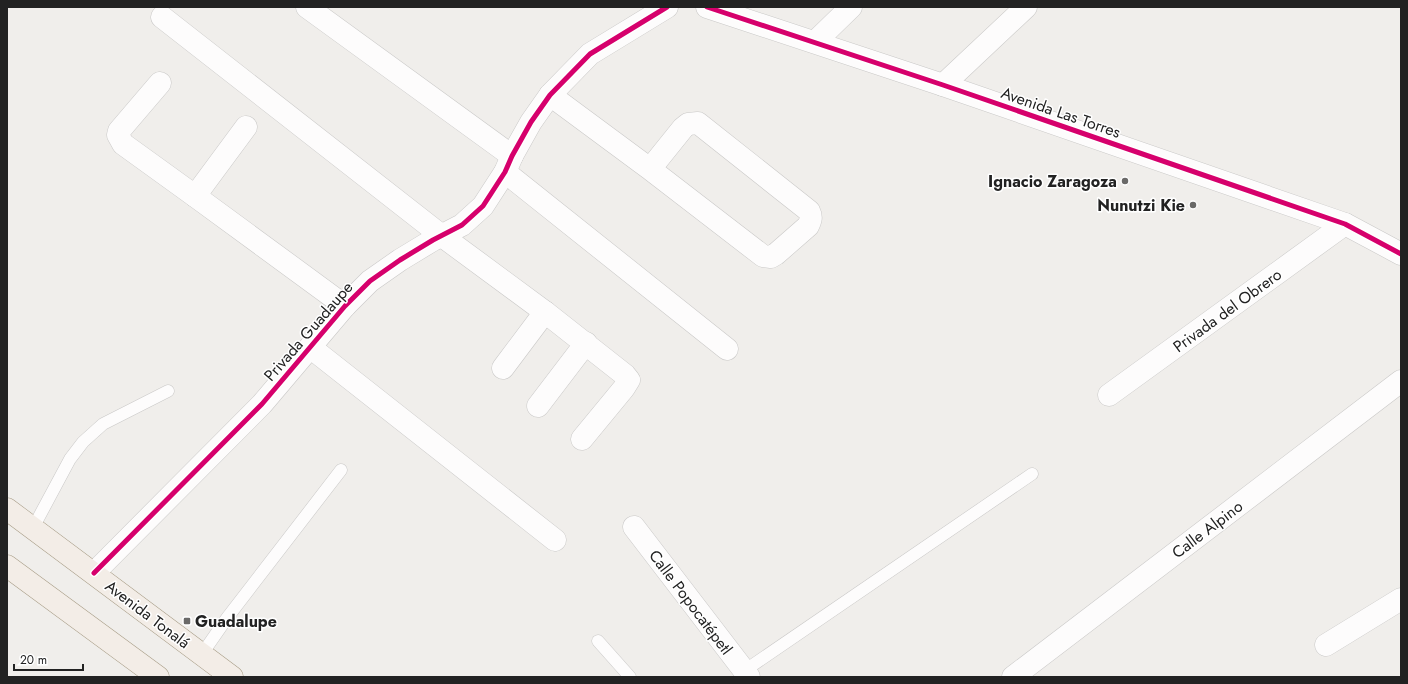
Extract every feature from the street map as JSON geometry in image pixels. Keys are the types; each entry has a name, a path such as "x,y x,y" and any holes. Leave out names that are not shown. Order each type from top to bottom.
{"main road":[{"name":"Avenida Tonalá","path":"7,509 232,677"},
{"path":"7,566 158,677"}],"street":[{"path":"307,7 508,164 727,350"},
{"name":"Privada Guadaupe","path":"94,573 262,404 344,306 370,281 400,260 462,225 483,206 531,122 550,95 590,54 667,7"},
{"name":"Avenida Las Torres","path":"703,7 943,84 1345,224 1401,254"},
{"path":"815,42 851,7"},
{"path":"943,84 1026,7"},
{"path":"162,17 442,236 586,343 625,375 628,380 624,388 582,439"},
{"path":"160,82 122,127 118,135 123,144 344,306"},
{"path":"550,95 650,168 763,256 772,257 776,254 808,226 812,216 805,207 698,123 688,124 683,128 650,168"},
{"path":"195,196 246,127"},
{"name":"Privada del Obrero","path":"1109,395 1345,224"},
{"path":"503,368 545,312"},
{"path":"538,406 586,343"},
{"path":"310,347 555,540"},
{"name":"Calle Alpino","path":"1012,677 1401,381"},
{"name":"Calle Popocatépetl","path":"634,527 746,674"},
{"path":"1326,645 1401,599"}],"lane":[{"path":"33,528 70,459 83,442 103,424 168,392"},
{"path":"202,654 227,618 341,470"},
{"path":"746,674 1032,474"},
{"path":"598,641 630,677"}],"cycle path":[{"path":"94,573 262,404 345,306 370,281 400,260 462,225 483,206 505,172 531,122 550,95 590,54 667,7"},
{"path":"707,7 943,85 1345,224 1401,254"}],"place":[{"name":"Ignacio Zaragoza","path":"1125,181"},
{"name":"Nunutzi Kie","path":"1193,205"},
{"name":"Guadalupe","path":"187,621"}]}
